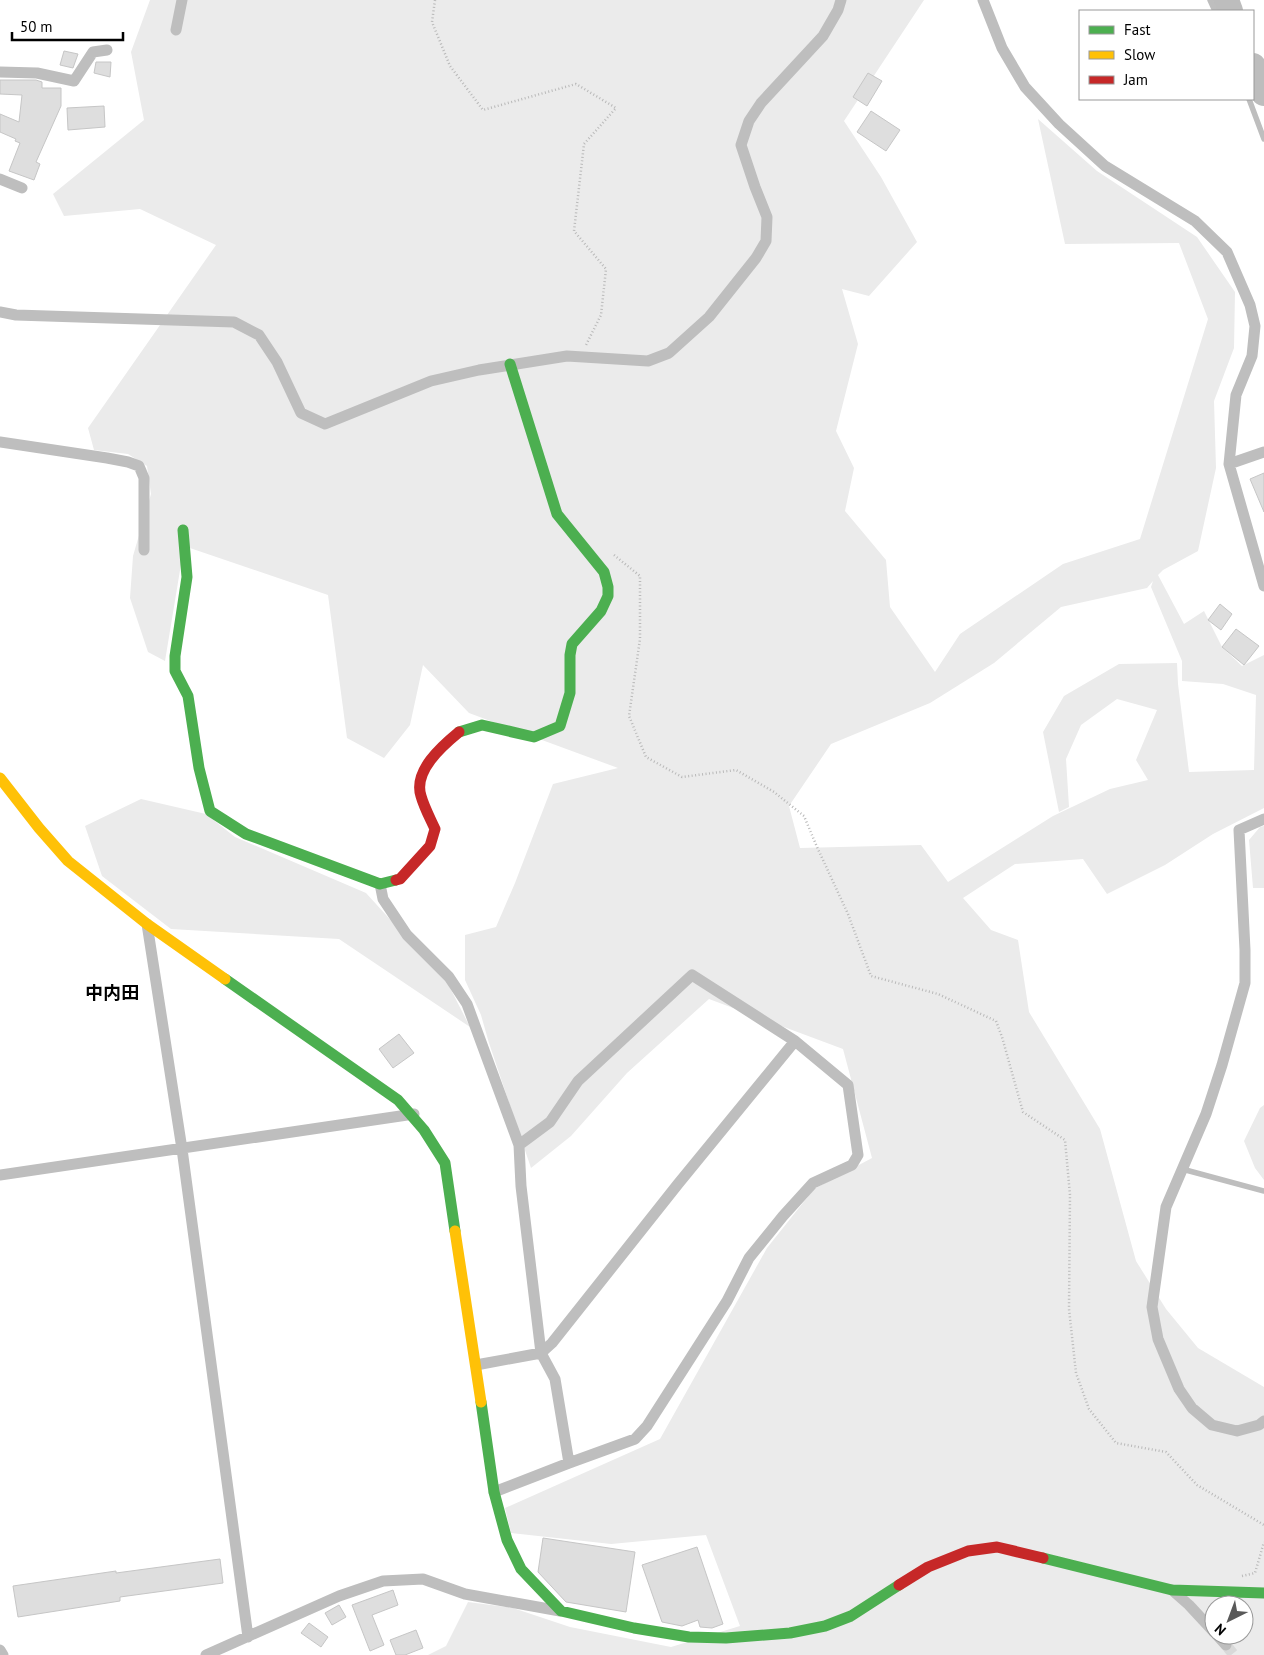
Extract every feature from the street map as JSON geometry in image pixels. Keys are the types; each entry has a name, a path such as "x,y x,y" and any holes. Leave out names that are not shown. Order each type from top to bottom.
{"street":[{"path":"176,30 182,0"},
{"path":"0,312 16,315 234,322 259,335 277,362 302,413 325,424 431,381 510,364 567,356 648,361 670,352 709,317 756,258 766,240 767,218 741,145 749,121 761,103 823,36 838,10 841,0"},
{"path":"983,0 1002,48 1025,88 1105,166 1194,221 1227,252 1250,305 1255,326 1252,356 1236,395 1229,464 1264,586"},
{"path":"0,72 37,73 74,81 93,52 106,50"},
{"path":"0,179 22,188"},
{"path":"184,530 187,577 175,656 175,670 188,696 199,768 210,811 246,834 380,884 400,880 430,846 435,829 420,795 420,778 438,749 461,730 482,725 534,737 560,726 572,687 570,651 572,644 601,611 608,596 604,572 558,514 510,364"},
{"path":"0,442 107,458 139,466 144,478 144,550"},
{"path":"1229,464 1264,452"},
{"path":"0,778 39,828 68,861 147,924 398,1100 414,1114 430,1136 445,1163 494,1492 506,1540 521,1569 561,1611"},
{"path":"1264,819 1239,830 1246,983 1206,1114 1166,1207 1152,1307 1158,1339 1179,1389 1192,1408 1212,1425 1237,1431 1259,1425 1264,1421"},
{"path":"380,884 383,899 407,935 449,978 467,1004 519,1145 521,1186 541,1353 555,1379 569,1462"},
{"path":"147,924 182,1148 248,1636"},
{"path":"494,1492 569,1462 635,1439 647,1426 727,1301 755,1251 813,1183 852,1165 858,1154 848,1085 795,1041 692,975 578,1081 550,1122 519,1145"},
{"path":"476,1365 541,1353 552,1343 678,1184 795,1041"},
{"path":"0,1175 414,1114"},
{"path":"206,1655 339,1596 383,1580 423,1579 465,1594 561,1611 634,1628 689,1637 726,1638 790,1633 826,1626 851,1616 928,1567 968,1551 997,1547 1172,1590 1264,1593"},
{"path":"1172,1590 1204,1621"},
{"path":"0,1650 3,1655"}],"lane":[{"path":"1248,100 1264,139"},
{"path":"1182,1169 1264,1191"}],"path":[{"path":"434,0 432,22 450,66 483,110 576,84 616,108 584,144 574,231 606,269 601,315 579,357"},
{"path":"614,555 640,576 640,639 628,716 646,757 682,777 736,770 774,792 804,816 848,914 871,976 938,994 996,1021 1002,1036 1022,1112 1065,1140 1070,1195 1069,1309 1076,1373 1089,1409 1116,1443 1166,1452 1197,1485 1264,1525"}],"shaded area":[{"path":"150,0 924,0 844,121 881,177 917,242 869,296 842,289 858,344 836,431 854,468 845,511 886,560 890,607 935,672 960,634 1063,564 1140,539 1208,319 1179,243 1065,244 1038,119 1097,171 1197,237 1235,292 1234,348 1214,401 1216,468 1198,551 1163,570 1158,575 1184,624 1204,611 1222,647 1242,666 1264,655 1264,808 1213,834 1165,865 1107,894 1083,859 1015,864 963,898 991,930 1018,940 1029,1012 1100,1129 1136,1261 1166,1309 1198,1348 1264,1387 1264,1655 428,1655 446,1646 468,1602 513,1608 570,1627 671,1647 740,1626 706,1535 611,1544 511,1533 505,1508 660,1439 767,1248 814,1189 872,1158 843,1049 709,999 627,1073 571,1136 531,1168 481,1015 465,980 465,935 496,927 553,784 618,768 469,713 423,665 410,725 384,758 347,738 328,595 184,546 165,661 148,652 130,598 133,556 151,494 147,466 128,454 94,450 88,428 216,245 140,209 64,216 53,194 144,120 131,52","holes":["1153,581 1151,587 1182,661 1182,681 1223,684 1256,695 1254,770 1189,772 1177,663 1119,664 1064,696 1043,732 1059,812 1069,807 1066,759 1081,725 1117,699 1157,710 1136,760 1148,780 1110,789 1053,816 948,882 921,845 800,848 789,806 831,744 930,703 994,663 1061,607 1147,588"]},
{"path":"141,799 206,814 235,837 366,893 447,982 470,1027 339,939 171,929 102,876 85,826"},
{"path":"1264,826 1264,888 1253,888 1249,840 1260,827"},
{"path":"1264,1105 1264,1180 1255,1168 1244,1141 1260,1108"}],"building":[{"path":"64,51 78,54 73,68 60,65"},
{"path":"96,62 111,62 110,77 94,73"},
{"path":"868,73 882,81 867,106 853,97"},
{"path":"0,80 36,80 42,82 42,88 61,88 61,106 36,162 40,164 34,180 9,171 20,143 15,141 16,139 0,132 0,114 19,122 22,95 0,94"},
{"path":"104,106 105,127 68,130 67,108"},
{"path":"871,111 900,130 886,151 857,132"},
{"path":"1264,473 1264,512 1250,479"},
{"path":"1220,604 1232,614 1221,630 1208,620"},
{"path":"1236,629 1259,646 1244,665 1222,647"},
{"path":"399,1034 414,1053 393,1068 379,1049"},
{"path":"543,1538 635,1552 626,1612 566,1602 538,1572"},
{"path":"697,1547 723,1624 712,1628 700,1627 698,1620 682,1626 662,1622 642,1565"},
{"path":"220,1559 223,1583 120,1597 120,1601 18,1617 13,1586 116,1571 116,1573"},
{"path":"393,1590 398,1605 372,1615 384,1645 370,1651 352,1605"},
{"path":"339,1605 346,1617 332,1625 325,1613"},
{"path":"309,1623 328,1637 321,1647 301,1633"},
{"path":"416,1630 423,1648 405,1655 396,1655 390,1640"}],"waterway":[{"path":"1226,0 1230,10"},
{"path":"1254,68 1264,93"}],"tunnel":[{"path":"1226,1645 1234,1655"}],"traffic: fast":[{"path":"459,732 482,725 534,737 560,726 570,693 570,655 572,644 601,611 608,596 604,572 557,514 510,364"},
{"path":"183,530 187,577 175,656 175,671 188,696 199,768 210,811 246,834 380,884 396,880"},
{"path":"225,979 398,1100 424,1130 445,1163 455,1231"},
{"path":"481,1402 494,1492 507,1540 521,1569 561,1611 634,1628 689,1637 726,1638 790,1633 825,1626 851,1616 899,1585"},
{"path":"1043,1558 1172,1590 1264,1593"}],"traffic: slow":[{"path":"0,778 39,828 68,861 147,924 225,979"},
{"path":"455,1231 481,1402"}],"traffic: jam":[{"path":"396,880 400,879 430,846 435,829 421,796 421,777 437,752 459,732"},
{"path":"899,1585 928,1567 968,1551 997,1547 1043,1558"}],"district":[{"name":"中内田","path":"112,993"}]}
